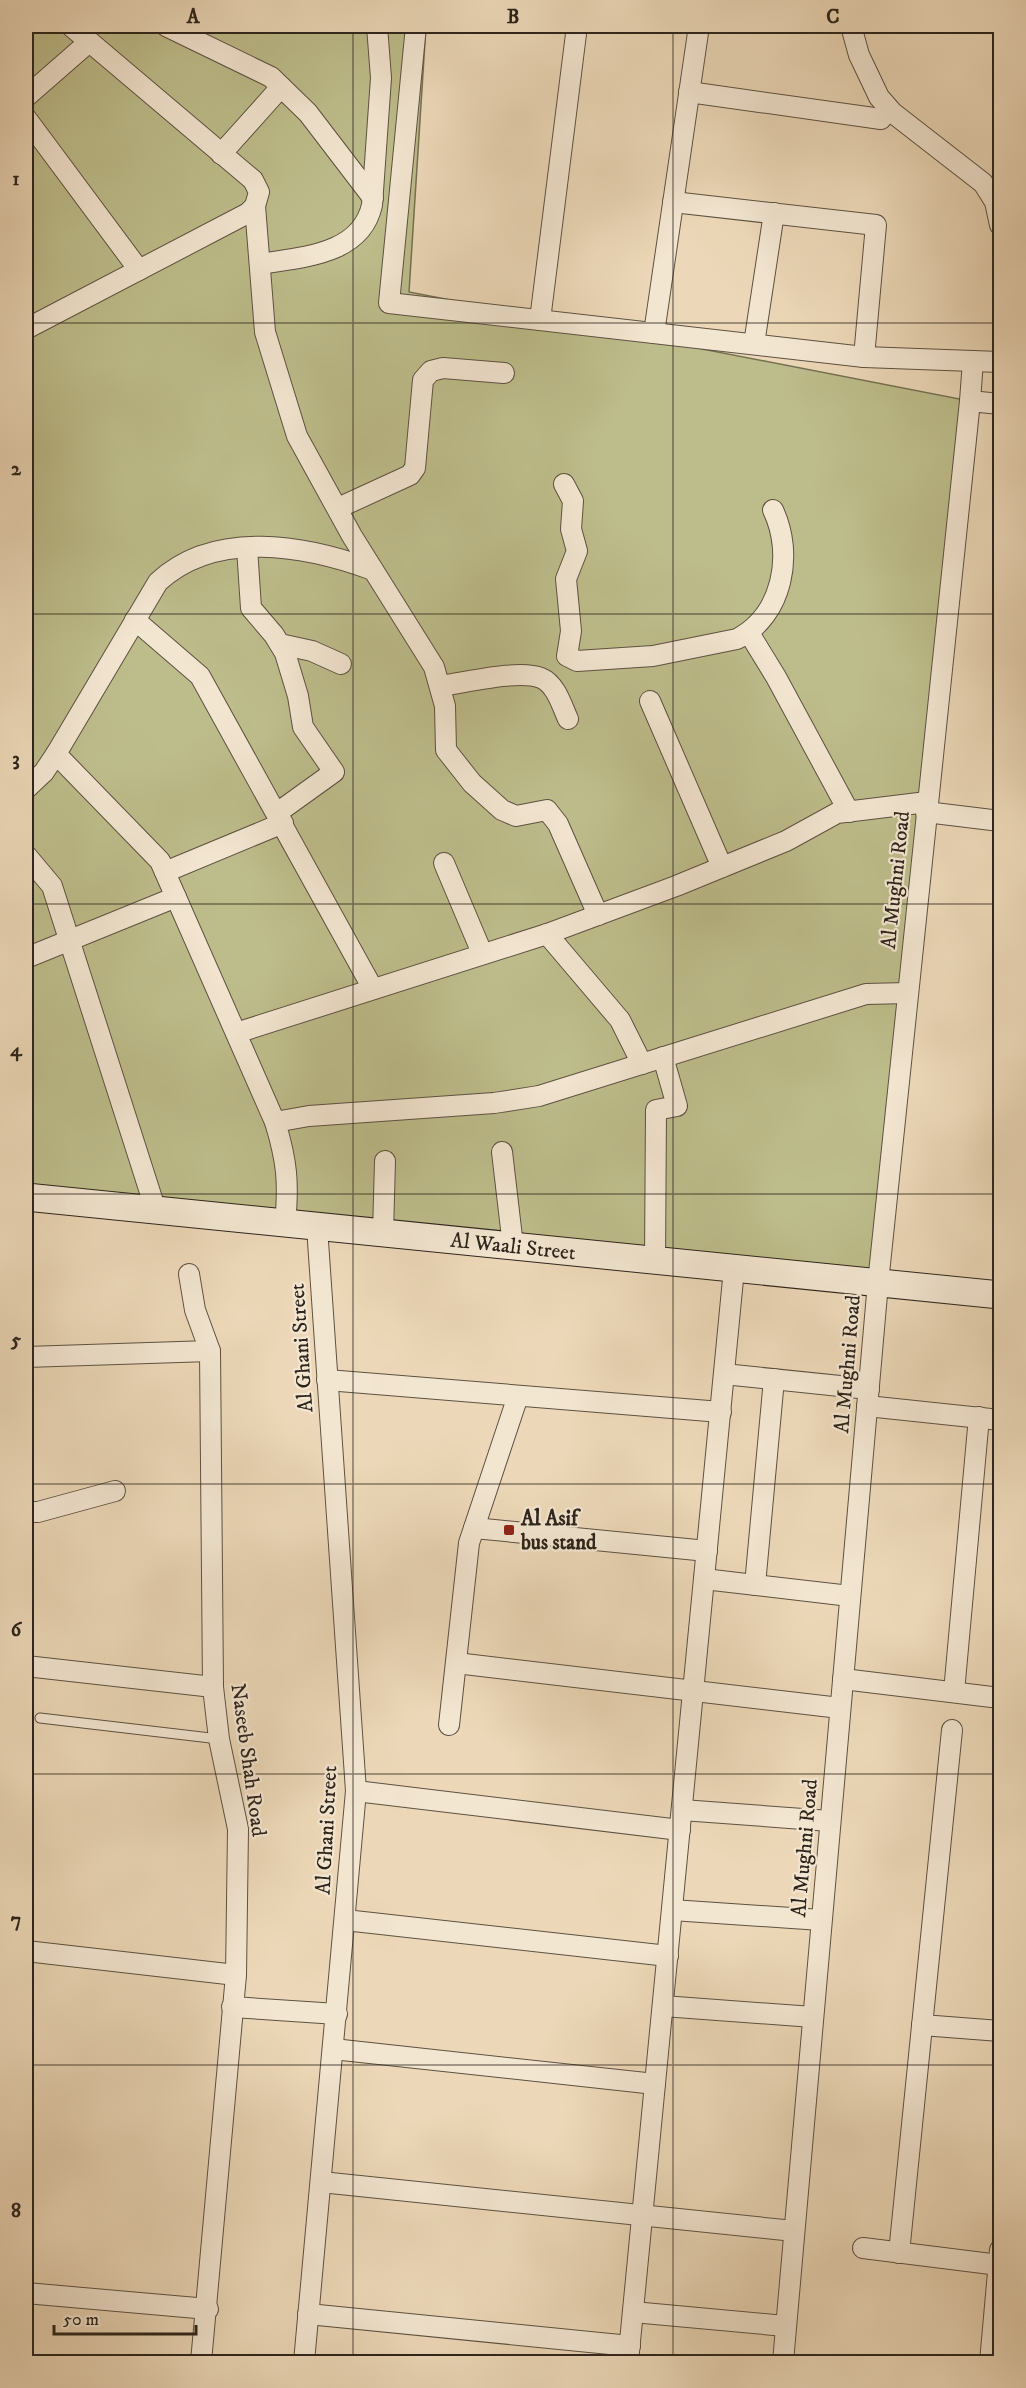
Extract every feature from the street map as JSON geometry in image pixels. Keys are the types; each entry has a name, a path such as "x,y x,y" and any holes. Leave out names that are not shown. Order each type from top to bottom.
{"street":[{"path":"70,26 253,180 259,192 255,206 265,332 297,436 373,570 434,667 445,706 446,750 472,783 502,810 516,816 538,809 547,810 558,824 598,915"},
{"path":"166,26 261,72 281,87 308,113 373,198"},
{"path":"260,264 338,248 369,221 373,198 381,78 377,26"},
{"path":"416,26 389,303 864,357 1000,362"},
{"path":"540,320 577,26"},
{"path":"654,333 699,26"},
{"path":"851,26 859,56 879,97 893,113 983,183 995,202 1000,225"},
{"path":"26,97 89,42"},
{"path":"221,154 281,87"},
{"path":"689,92 881,119"},
{"path":"26,118 139,270"},
{"path":"673,202 876,225 864,357"},
{"path":"26,329 248,213 255,206"},
{"path":"754,344 774,213"},
{"name":"Al Mughni Road","path":"783,2362 878,1283 973,361"},
{"path":"338,508 410,475 416,468 421,387 431,372 443,368 504,373"},
{"path":"970,401 1000,404"},
{"path":"564,484 573,501 571,529 578,551 566,579 571,631 566,651 572,659 577,661 653,656 737,639 749,633 769,607 784,568 783,537 773,510"},
{"path":"26,789 44,772 57,754 158,582 173,568 202,554 271,545 373,570"},
{"path":"165,872 280,818 334,772 303,727 298,696 280,644 251,608 247,548"},
{"path":"135,620 200,676 373,988"},
{"path":"749,633 776,677 849,812"},
{"path":"280,644 312,651 341,664"},
{"path":"440,686 519,675 542,678 554,689 568,719"},
{"path":"651,701 722,867"},
{"path":"57,754 160,861 275,1122 284,1150 289,1186 285,1224"},
{"path":"236,1033 547,934 786,841 837,813 927,807 1000,821"},
{"path":"26,855 52,886 156,1211"},
{"path":"444,863 482,953"},
{"path":"26,958 176,897"},
{"path":"547,934 620,1020 642,1064"},
{"path":"275,1122 309,1116 505,1102 539,1096 866,994 908,993"},
{"path":"655,1261 656,1110 677,1106 663,1057"},
{"path":"502,1152 513,1246"},
{"path":"383,1233 385,1161"},
{"name":"Al Waali Street","path":"26,1197 1000,1295"},
{"name":"Al Ghani Street","path":"304,2362 356,1791 316,1227"},
{"path":"308,2314 629,2354 734,1269"},
{"name":"Naseeb Shah Road","path":"189,1274 198,1320 210,1352 213,1687 219,1738 238,1829 236,1975 208,2309 201,2362"},
{"path":"26,1357 210,1352"},
{"path":"724,1374 774,1379 868,1398 1000,1420"},
{"path":"755,1585 774,1379"},
{"path":"327,1380 721,1412"},
{"path":"449,1725 469,1543 518,1396"},
{"path":"954,1692 979,1418"},
{"path":"26,1512 38,1512 115,1491"},
{"path":"474,1528 707,1551"},
{"path":"704,1579 850,1596"},
{"path":"456,1663 840,1708"},
{"path":"26,1666 213,1687"},
{"path":"843,1679 1000,1698"},
{"path":"899,2253 952,1730"},
{"path":"356,1791 680,1830"},
{"path":"682,1810 830,1821"},
{"path":"672,1910 821,1920"},
{"path":"345,1920 668,1956"},
{"path":"26,1951 236,1975"},
{"path":"663,2006 813,2017"},
{"path":"232,2007 337,2014"},
{"path":"922,2025 1000,2031"},
{"path":"333,2049 655,2084"},
{"path":"321,2181 642,2217 794,2231"},
{"path":"863,2248 899,2253 1000,2258 990,2362"},
{"path":"26,2293 208,2309"},
{"path":"633,2312 785,2326"}],"lane":[{"path":"40,1718 219,1738"}],"green space":[{"path":"26,26 426,26 409,292 970,401 878,1283 26,1198"}],"place":[{"name":"Al Asif bus stand","path":"509,1530"}]}
